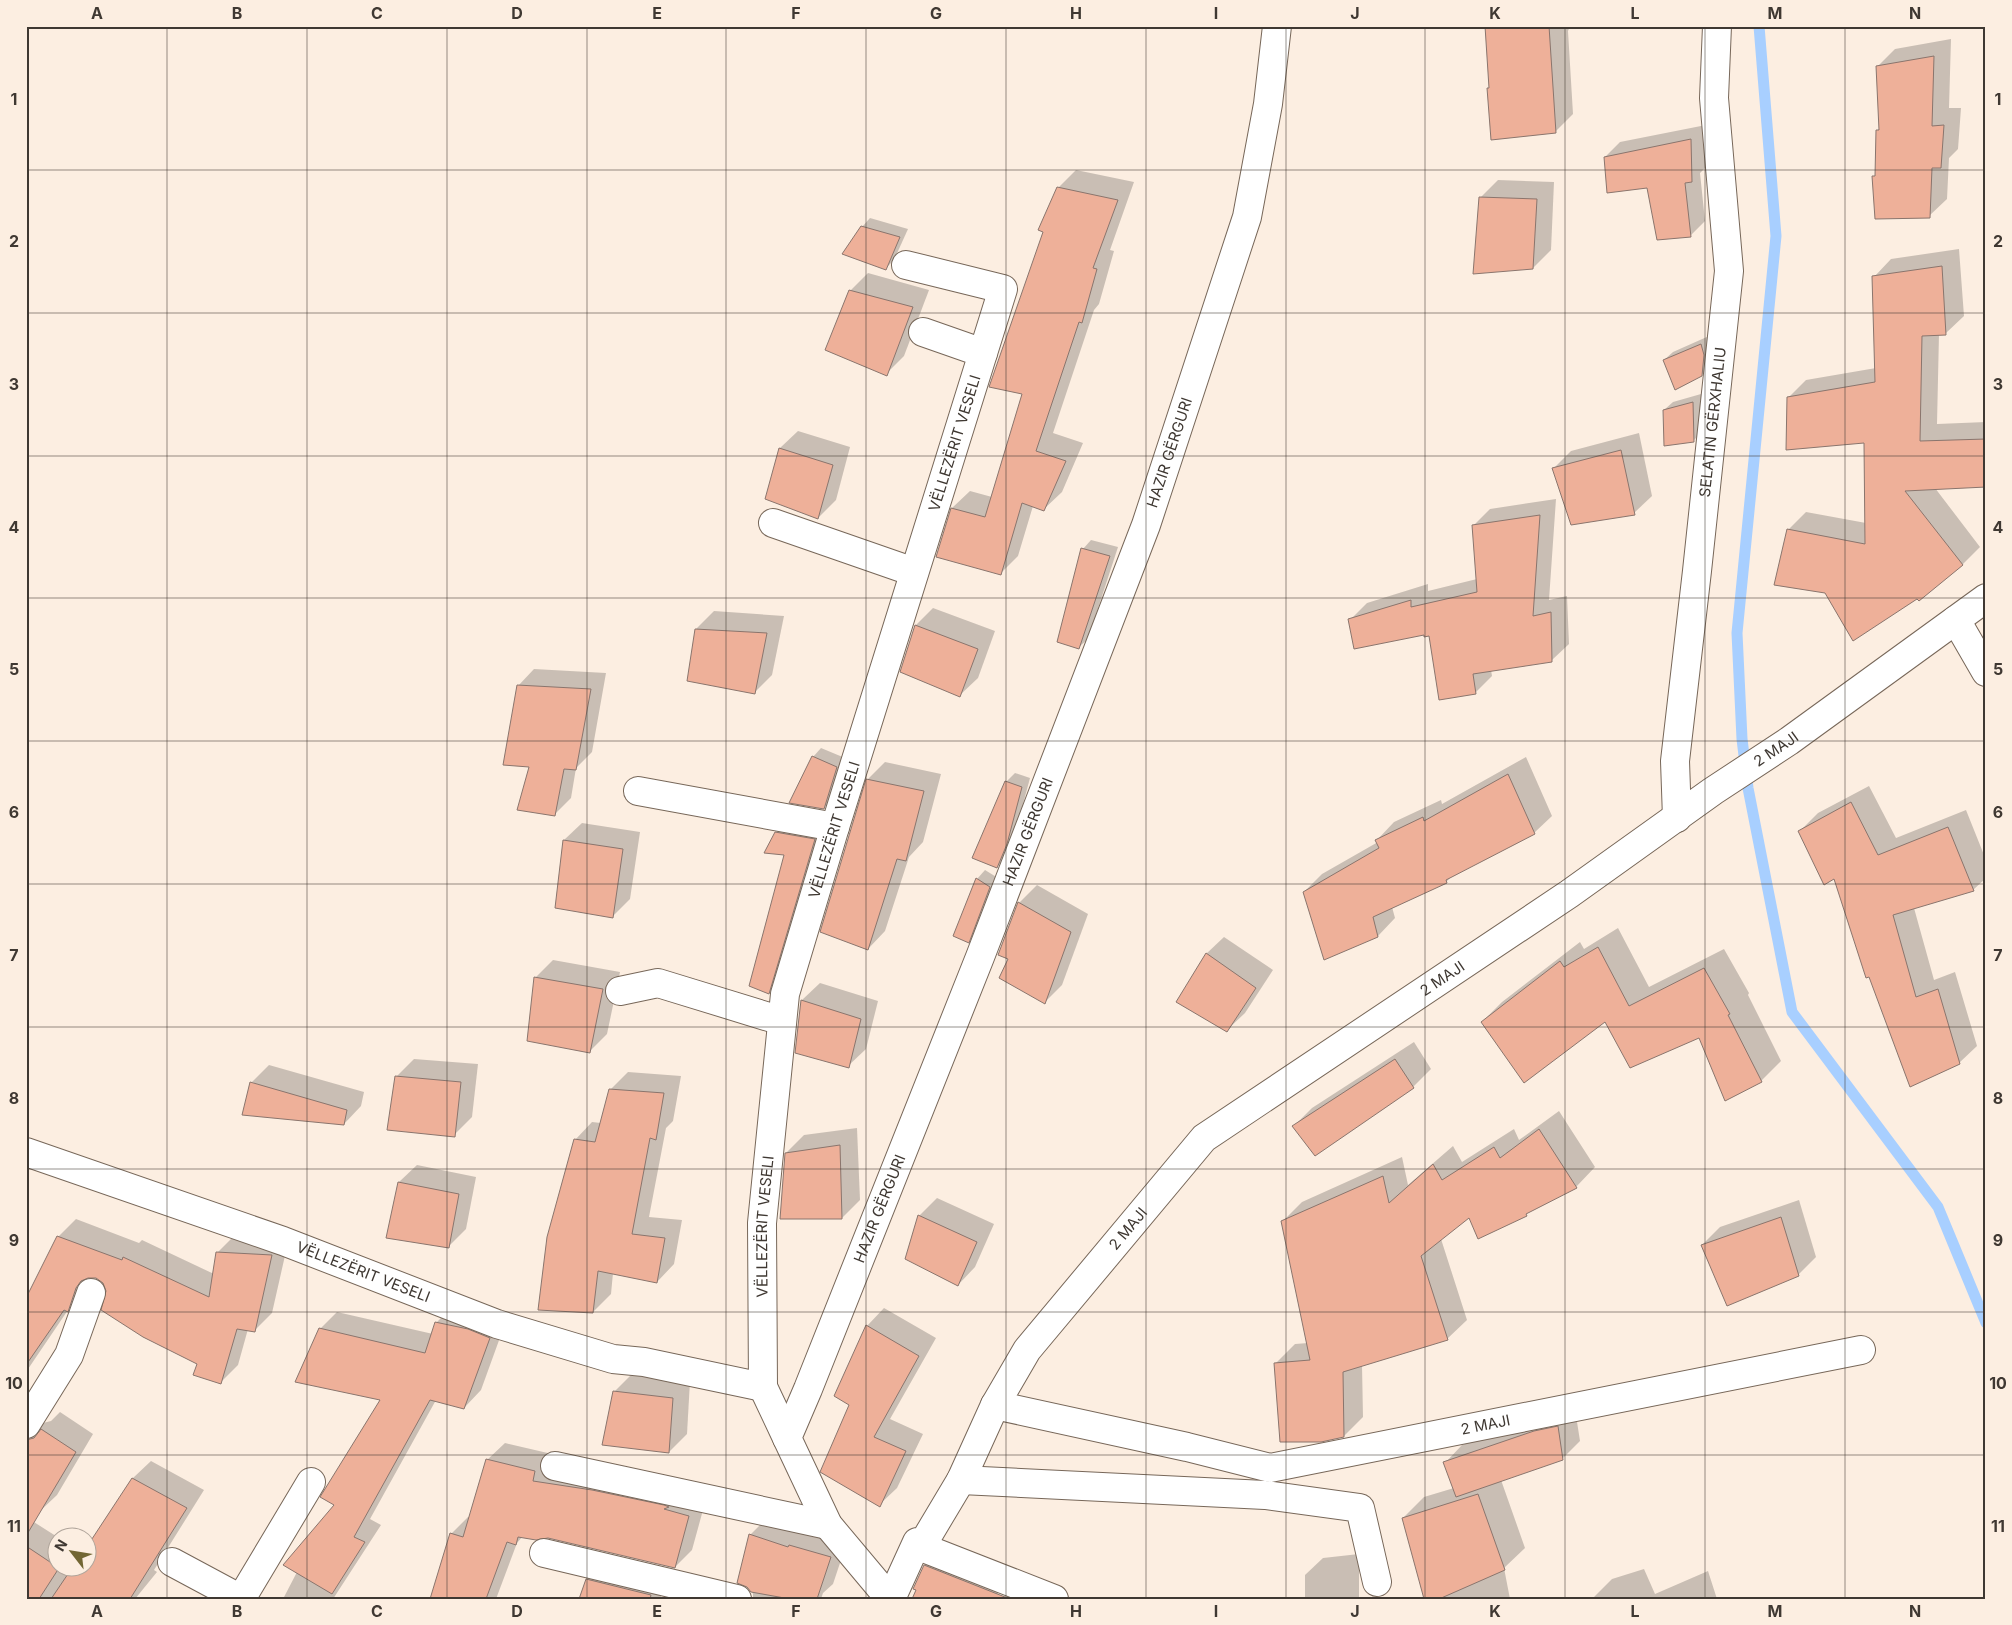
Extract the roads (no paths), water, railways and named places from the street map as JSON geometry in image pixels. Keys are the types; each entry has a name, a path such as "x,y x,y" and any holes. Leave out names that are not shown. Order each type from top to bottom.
{"street":[{"name":"HAZIR GËRGURI","path":"786,1438 808,1389 980,957 1146,525 1247,217 1268,104 1277,26"},
{"name":"SELATIN GËRXHALIU","path":"1677,818 1675,761 1698,571 1729,271 1714,98 1717,26"},
{"name":"VËLLEZËRIT VESELI","path":"786,1438 763,1387 762,1223 785,994 835,827 1003,289 906,265"},
{"path":"923,332 983,352"},
{"path":"773,523 914,572"},
{"name":"2 MAJI","path":"890,1599 917,1542 921,1546 961,1480 996,1405 1027,1350 1204,1138 1569,894 1713,791 1789,741 1986,598"},
{"path":"1956,620 1986,672"},
{"path":"638,790 835,827"},
{"path":"620,991 658,983 782,1021"},
{"name":"VËLLEZËRIT VESELI","path":"26,1152 283,1241 497,1324 613,1358 644,1362 763,1387"},
{"path":"26,1424 69,1355 91,1293"},
{"name":"2 MAJI","path":"996,1405 1188,1447 1270,1468 1861,1350"},
{"path":"786,1438 828,1525 890,1599"},
{"path":"555,1466 828,1525"},
{"path":"961,1480 1265,1495 1360,1508 1377,1582"},
{"path":"172,1562 241,1599 312,1482"},
{"path":"921,1546 1054,1599"},
{"path":"544,1553 737,1599"}],"waterway":[{"path":"1759,26 1776,236 1737,633 1742,739 1748,788 1792,1012 1938,1207 1986,1323"}]}
